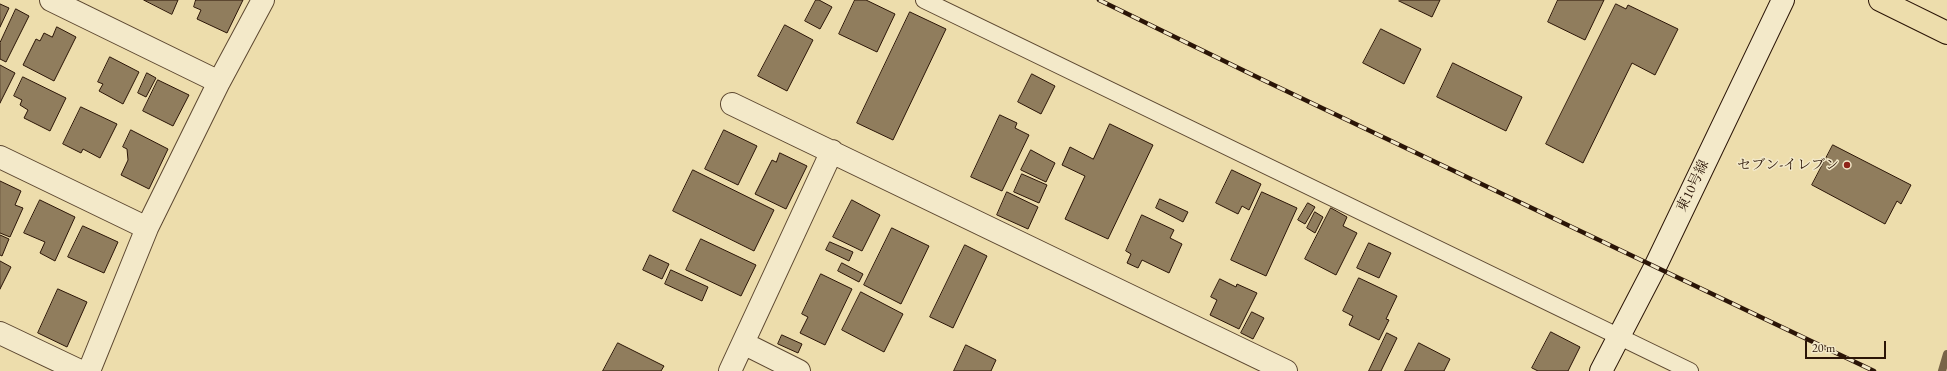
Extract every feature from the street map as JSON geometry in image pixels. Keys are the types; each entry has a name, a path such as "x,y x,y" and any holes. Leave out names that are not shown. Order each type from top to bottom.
{"highway":[{"path":"1880,0 1947,33"}],"street":[{"path":"51,0 219,82"},
{"path":"89,371 147,228 219,82 263,0"},
{"name":"東10号線","path":"1602,371 1783,0"},
{"path":"732,104 1286,371"},
{"path":"730,371 832,151"},
{"path":"0,157 147,228"},
{"path":"0,333 80,371"},
{"path":"742,343 799,371"}],"lane":[{"path":"924,0 1690,371"}],"building":[{"path":"144,0 178,0 172,14"},
{"path":"196,0 243,0 227,33 197,19 201,10 194,7"},
{"path":"816,0 819,0 832,7 820,29 805,21"},
{"path":"855,0 866,0 895,14 877,52 839,34"},
{"path":"1440,0 1432,17 1399,1"},
{"path":"1558,0 1604,0 1585,40 1548,22"},
{"path":"0,4 9,8 0,27"},
{"path":"1616,4 1626,9 1628,5 1678,29 1655,75 1632,63 1583,163 1546,144"},
{"path":"16,9 29,16 6,62 0,59 0,43"},
{"path":"910,12 946,29 893,140 857,123"},
{"path":"785,25 813,40 787,91 758,76"},
{"path":"57,27 76,37 54,81 23,65 36,39 40,41 44,33 52,37"},
{"path":"1381,29 1421,49 1404,84 1363,63"},
{"path":"110,57 139,72 123,104 99,91 103,84 98,82"},
{"path":"1453,63 1522,97 1506,131 1437,97"},
{"path":"0,65 15,73 0,103"},
{"path":"147,73 156,78 146,97 138,93"},
{"path":"1032,74 1055,86 1041,114 1018,102"},
{"path":"23,77 66,98 50,131 24,118 28,110 20,105 22,100 14,96"},
{"path":"158,80 189,95 173,126 143,111"},
{"path":"81,107 117,124 100,158 83,149 81,153 63,144"},
{"path":"1000,115 1017,123 1015,128 1029,135 1002,191 971,177"},
{"path":"1110,124 1153,145 1108,239 1065,219 1085,176 1062,165 1070,147 1093,159"},
{"path":"131,130 168,149 149,189 121,175 128,160 127,149 123,147"},
{"path":"724,130 757,146 738,185 705,169"},
{"name":"セブン-イレブン","path":"1833,145 1911,185 1901,204 1897,201 1885,224 1812,185"},
{"path":"1031,150 1055,163 1046,182 1021,170"},
{"path":"780,153 807,166 786,209 755,194 772,160 776,162"},
{"path":"693,170 774,210 754,251 673,211"},
{"path":"1232,170 1261,184 1249,210 1242,206 1238,214 1216,203"},
{"path":"1022,174 1047,185 1039,203 1014,192"},
{"path":"0,181 21,191 15,205 23,208 10,237 0,233"},
{"path":"1007,192 1038,207 1028,229 997,215"},
{"path":"1262,192 1297,208 1266,276 1231,260"},
{"path":"1160,199 1188,212 1183,222 1156,208"},
{"path":"40,200 75,217 55,261 40,253 45,242 24,233"},
{"path":"852,200 880,215 862,251 833,237"},
{"path":"1308,203 1315,207 1305,224 1298,220"},
{"path":"1331,208 1347,217 1343,226 1357,233 1336,275 1305,259"},
{"path":"1315,212 1323,217 1315,233 1307,228"},
{"path":"1142,215 1174,230 1170,238 1182,244 1169,273 1142,260 1138,268 1127,263 1131,254 1126,251"},
{"path":"83,226 118,242 104,273 68,257"},
{"path":"892,228 929,246 901,304 864,285"},
{"path":"0,235 9,239 2,256 0,255"},
{"path":"701,239 756,265 741,296 686,270"},
{"path":"830,242 853,252 849,261 826,250"},
{"path":"1369,243 1391,253 1379,278 1357,268"},
{"path":"965,245 987,256 953,328 930,317"},
{"path":"650,255 669,264 662,279 643,270"},
{"path":"0,261 11,267 0,289"},
{"path":"842,263 863,274 859,282 838,271"},
{"path":"671,270 708,287 702,301 665,284"},
{"path":"821,274 852,289 825,345 800,333 808,317 802,314"},
{"path":"1359,278 1397,296 1386,319 1389,320 1379,340 1349,325 1353,316 1343,311"},
{"path":"1220,279 1236,287 1237,284 1257,293 1239,329 1210,315 1217,300 1211,297"},
{"path":"58,289 87,302 67,347 38,333"},
{"path":"861,292 903,314 884,352 842,330"},
{"path":"1252,312 1264,318 1253,339 1241,333"},
{"path":"1551,332 1580,347 1568,371 1538,371 1532,368"},
{"path":"1387,333 1397,338 1381,371 1369,371"},
{"path":"782,335 802,344 798,353 778,344"},
{"path":"618,343 664,366 661,371 603,371"},
{"path":"1419,343 1450,359 1444,371 1405,371"},
{"path":"966,345 996,360 991,371 954,371"}],"waterway":[{"path":"1942,371 1947,354"}],"railway":[{"path":"1099,0 1259,78 1874,371"}],"place":[{"name":"セブン-イレブン","path":"1847,165"}]}
